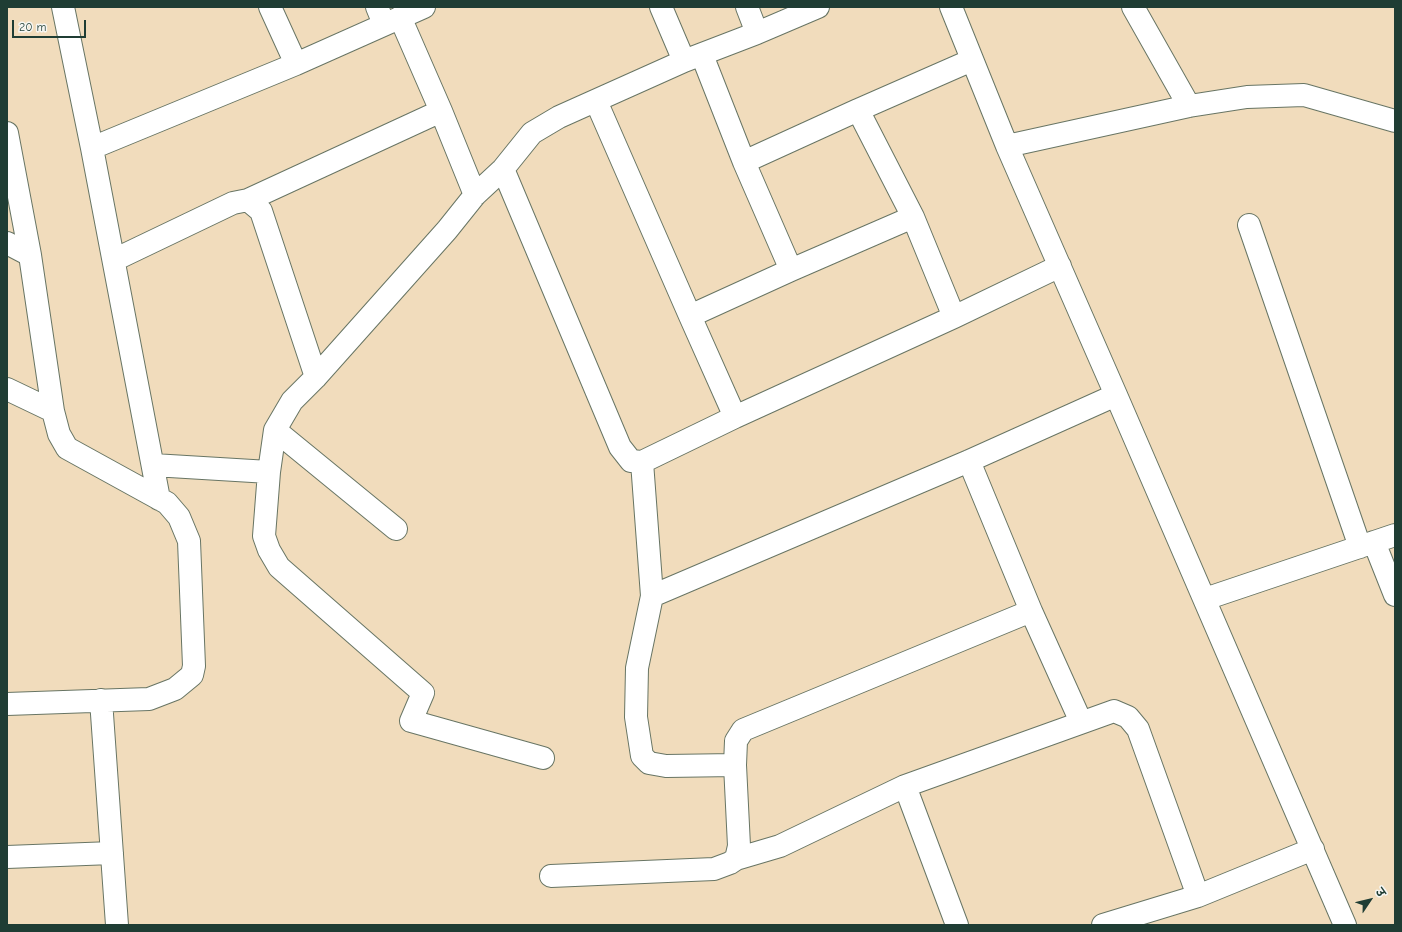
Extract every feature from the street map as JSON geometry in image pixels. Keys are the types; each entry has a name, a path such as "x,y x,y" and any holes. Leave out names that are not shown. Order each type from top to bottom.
{"street":[{"path":"63,7 160,499"},
{"path":"270,7 296,64"},
{"path":"92,148 296,64 387,16 424,7"},
{"path":"661,7 693,58 744,162 791,270"},
{"path":"747,7 757,33"},
{"path":"543,758 411,721 423,693 279,567 269,550 264,536 269,472 275,430 292,400 316,377 447,230 475,195 503,169 532,133 559,116 693,58 818,7"},
{"path":"951,7 1007,146 1314,849 1345,925"},
{"path":"1133,7 1189,106"},
{"path":"387,16 441,111 475,195"},
{"path":"744,162 972,60"},
{"path":"1007,146 1189,106 1247,97 1304,95 1395,121"},
{"path":"596,101 735,417"},
{"path":"858,110 913,217 954,317"},
{"path":"114,260 233,203 248,200 441,111"},
{"path":"7,133 30,255 53,411 59,434 67,448 167,503 179,517 189,541 194,666 192,675 175,689 149,699 7,704"},
{"path":"503,169 620,447 631,461 642,462 735,417 954,317 1060,266"},
{"path":"248,200 261,211 316,377"},
{"path":"690,316 913,217"},
{"path":"1249,225 1367,545 1395,595"},
{"path":"7,243 30,255"},
{"path":"7,389 53,411"},
{"path":"652,596 969,461 1116,395"},
{"path":"275,430 396,529"},
{"path":"969,461 1030,611 1081,722"},
{"path":"642,462 652,596 636,668 636,717 642,756 649,764 666,766 735,765"},
{"path":"153,465 269,472"},
{"path":"1204,599 1395,535"},
{"path":"736,859 739,846 735,765 736,740 743,730 1030,611"},
{"path":"101,700 117,925"},
{"path":"551,876 714,869 730,864 736,859 780,846 905,786 1114,711 1128,716 1138,729 1198,896"},
{"path":"905,786 957,925"},
{"path":"1103,925 1198,896 1314,849"},
{"path":"7,858 112,852"}]}
